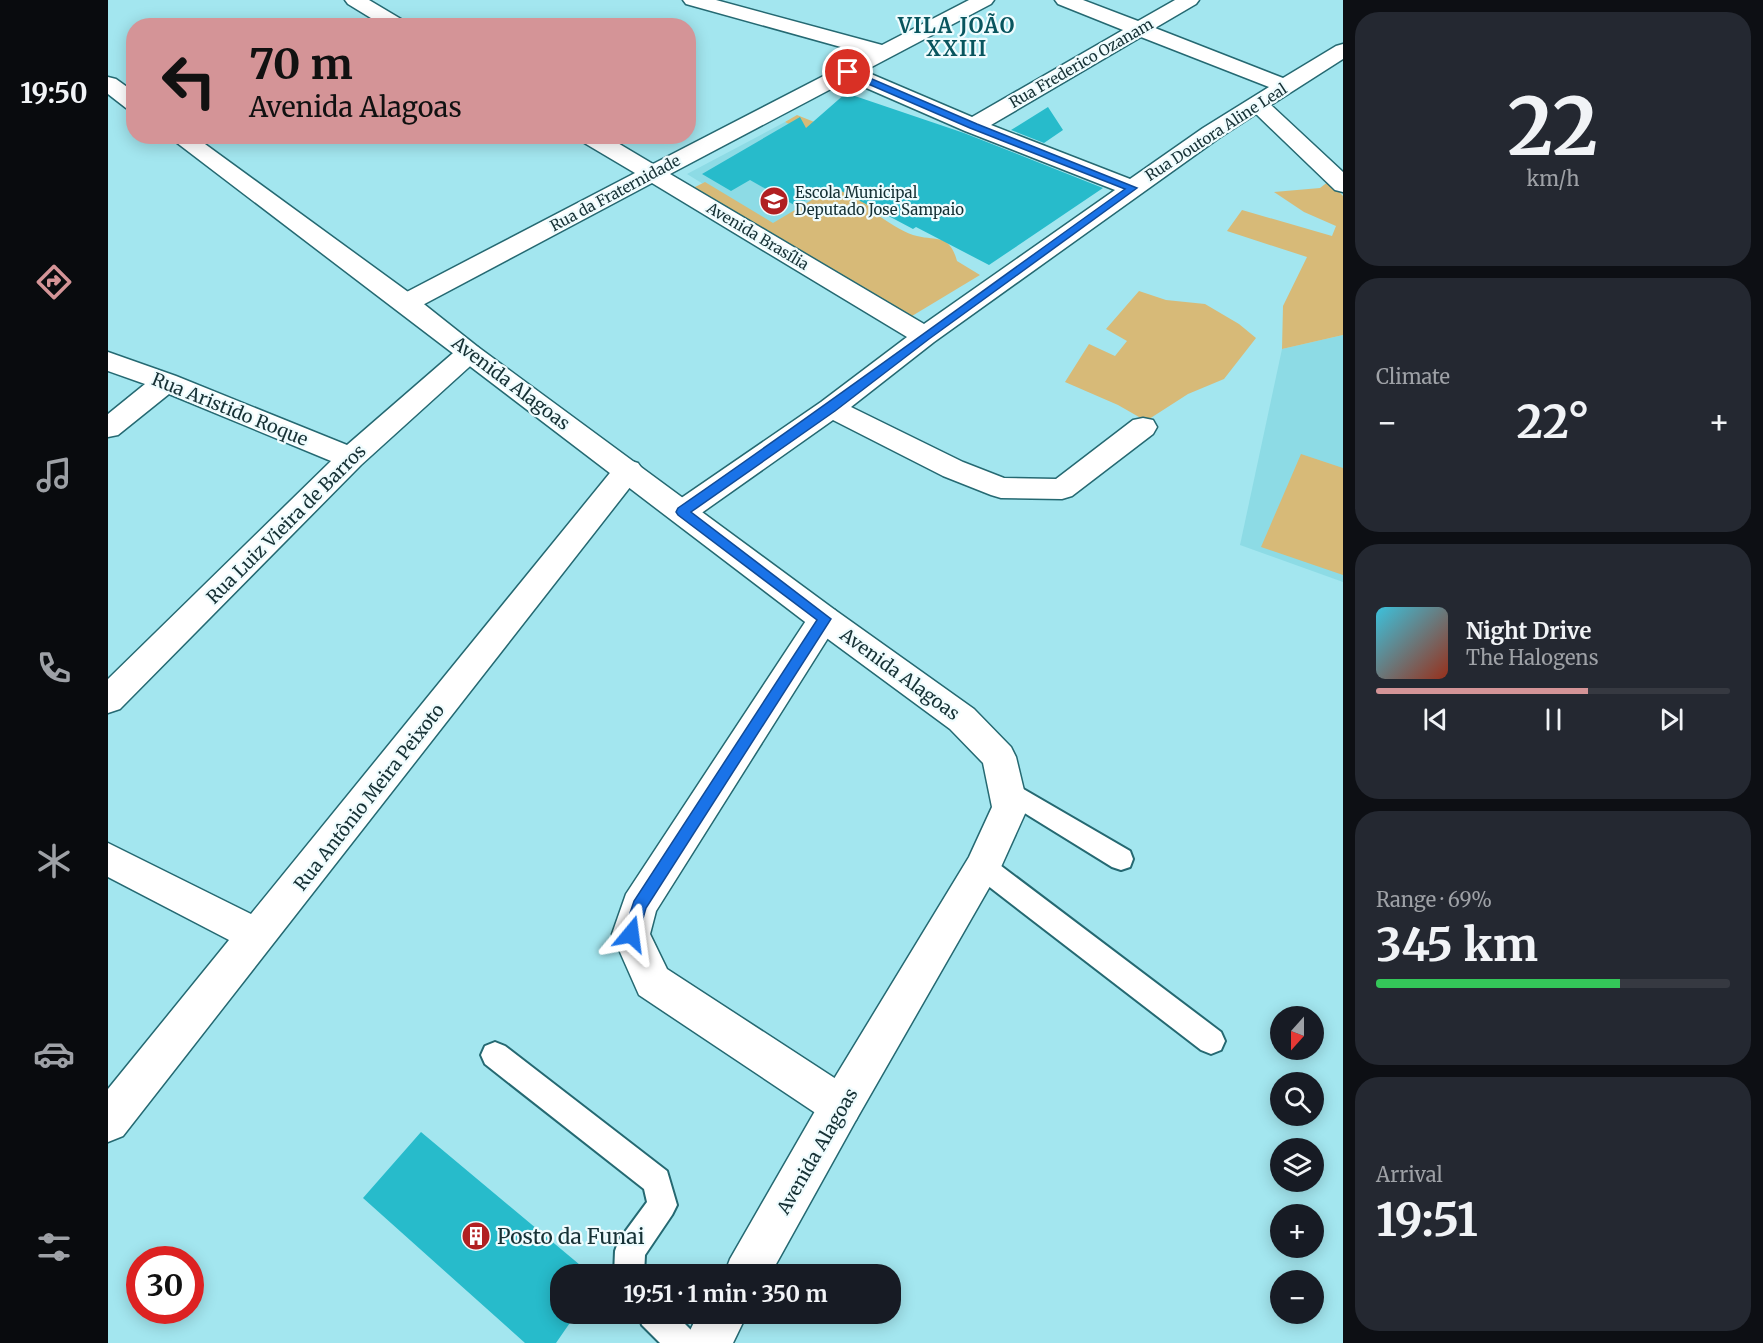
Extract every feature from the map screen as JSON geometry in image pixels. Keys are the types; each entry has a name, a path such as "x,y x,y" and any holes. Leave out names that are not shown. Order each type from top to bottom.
{"street":[{"path":"357,0 386,18"},
{"path":"693,0 884,52"},
{"name":"Rua da Fraternidade","path":"406,303 984,0"},
{"path":"1065,0 1287,87"},
{"name":"Rua Frederico Ozanam","path":"974,126 1189,0"},
{"name":"Rua Doutora Aline Leal","path":"682,512 831,408 926,336 1132,188 1211,133 1343,50"},
{"path":"848,72 974,126 1132,188"},
{"path":"108,84 126,97"},
{"path":"1257,104 1343,185"},
{"name":"Avenida Alagoas","path":"190,144 406,303 824,619 962,719 999,757 1010,807 983,867 841,1106 752,1264"},
{"name":"Avenida Brasília","path":"603,144 926,336"},
{"name":"Rua Luiz Vieira de Barros","path":"108,700 351,458 469,352"},
{"name":"Rua Aristido Roque","path":"108,361 166,382 351,458"},
{"path":"108,428 166,382"},
{"path":"831,408 953,469 1001,488 1062,489 1143,427"},
{"name":"Rua Antônio Meira Peixoto","path":"108,1122 628,470"},
{"path":"824,619 639,906 631,934 653,982 841,1106"},
{"path":"108,860 258,936"}],"lane":[{"path":"1006,789 1121,859"},
{"path":"983,867 1211,1041"},
{"path":"495,1055 657,1181 662,1204 630,1251 629,1264"},
{"path":"682,1324 712,1334"}],"shaded area":[{"path":"797,115 903,158 916,180 876,214 908,233 946,242 954,252 957,261 980,275 912,316 761,231 693,188 705,182 773,223 869,166 785,122"},
{"name":"Escola Municipal Deputado Jose Sampaio","path":"785,122 876,166 774,228 687,174"},
{"path":"1329,181 1343,196 1343,335 1282,349 1283,306 1307,257 1227,231 1242,210 1332,236 1336,226 1304,212 1274,192 1320,188"},
{"path":"1139,291 1166,300 1205,304 1239,324 1256,338 1224,379 1188,394 1146,421 1118,405 1065,382 1089,344 1115,356 1127,341 1106,329"},
{"path":"1343,335 1343,582 1240,545 1282,349"},
{"path":"1301,454 1343,468 1343,575 1261,547"}],"building":[{"path":"846,93 964,133 1103,188 989,265 916,227 913,229 830,185 796,206 750,180 731,191 702,174 800,117 806,128"},
{"path":"1048,107 1063,130 1044,143 1011,130"},
{"name":"Posto da Funai","path":"421,1132 579,1264 550,1264 550,1324 569,1324 556,1343 525,1343 363,1198"}],"place":[{"name":"Escola Municipal Deputado Jose Sampaio","path":"774,201"},
{"name":"Posto da Funai","path":"476,1236"}],"district":[{"name":"VILA JOÃO XXIII","path":"957,36"}],"route":[{"path":"631,934 639,906 824,619 682,512 831,408 926,336 1132,188 974,126 848,72"}]}
